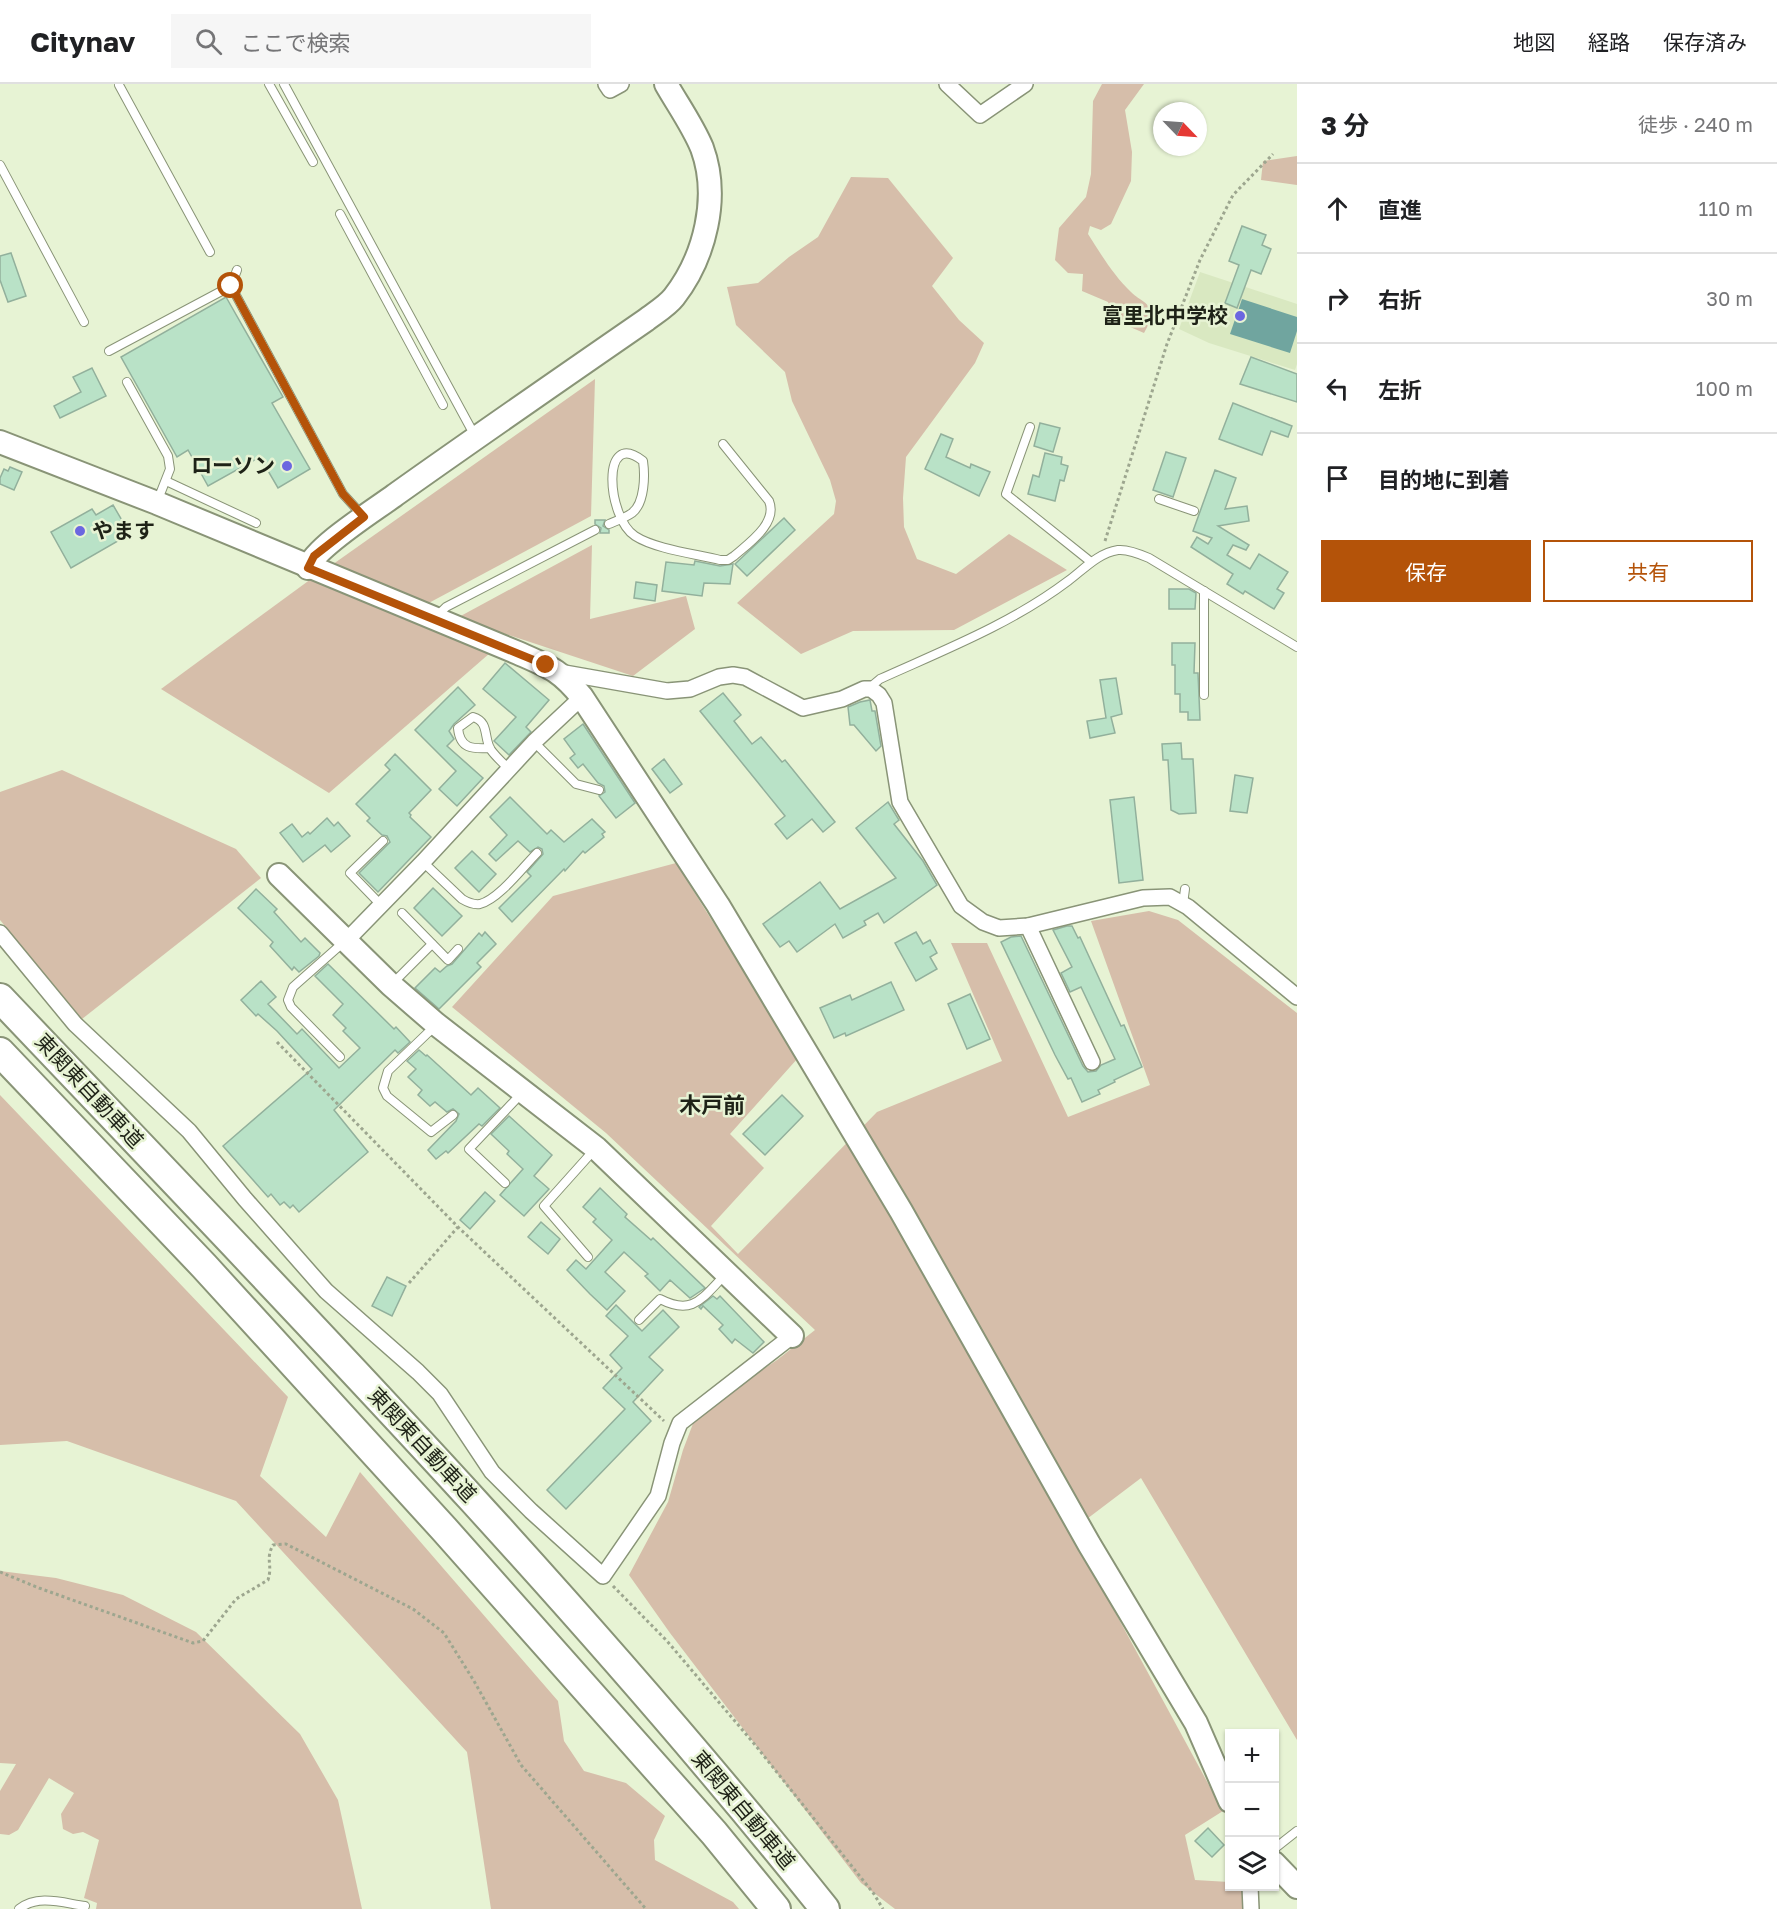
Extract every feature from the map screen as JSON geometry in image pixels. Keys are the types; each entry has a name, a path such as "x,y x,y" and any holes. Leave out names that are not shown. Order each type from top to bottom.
{"highway":[{"name":"東関東自動車道","path":"0,998 505,1534 762,1831 825,1909"},
{"name":"東関東自動車道","path":"0,1052 204,1266 444,1528 714,1833 776,1909"}],"street":[{"path":"606,84 610,90 621,84"},
{"path":"308,568 314,556 364,517 673,299 692,270 703,242 708,212 709,182 702,149 666,84"},
{"path":"947,84 980,115 1025,84"},
{"path":"0,442 157,504 559,672 667,691 690,689 719,677 733,675 745,677 803,708 842,699 864,689 871,689 884,703 900,802 961,906 983,922 999,928 1028,926 1143,898 1184,897 1297,997"},
{"path":"559,672 582,697 718,905 901,1211 1083,1533 1196,1723 1225,1790"},
{"path":"346,941 534,742 582,697"},
{"path":"0,933 75,1024 189,1131 326,1291 440,1394 492,1472 603,1576 658,1496 672,1443 680,1423 792,1336 728,1272 596,1148 522,1093 436,1024 279,876"},
{"path":"1028,926 1092,1062"},
{"path":"1279,1867 1297,1885"},
{"path":"1250,1891 1251,1909"}],"lane":[{"path":"269,84 313,162"},
{"path":"284,84 476,437"},
{"path":"119,85 210,252"},
{"path":"0,165 84,322"},
{"path":"340,214 443,405"},
{"path":"109,351 231,286 237,270"},
{"path":"231,286 343,494 364,517"},
{"path":"127,382 168,456 170,469 157,504"},
{"path":"1030,427 1006,494 1091,562"},
{"path":"609,524 621,518 632,513 637,507 645,472 643,461 637,456 627,454 616,459 613,465 614,503 621,518 626,529 637,537 663,546 720,560 734,556 767,524 772,508 769,501 723,444"},
{"path":"166,481 256,523"},
{"path":"1159,499 1194,511"},
{"path":"434,620 446,607 595,530"},
{"path":"871,689 880,680 992,628 1036,603 1091,562 1118,550 1140,554 1297,647"},
{"path":"1204,591 1204,695"},
{"path":"490,748 472,749 464,744 459,736 458,728 472,717 479,718 484,723 490,748 509,769"},
{"path":"534,742 576,784 599,790"},
{"path":"381,905 350,873 382,841"},
{"path":"423,862 462,899 477,905 492,899 537,853"},
{"path":"402,913 448,960 458,949"},
{"path":"340,1057 291,1007 288,1000 293,987 346,941"},
{"path":"391,984 432,944"},
{"path":"436,1024 388,1071 383,1088 387,1096 431,1132 453,1115"},
{"path":"505,1183 469,1149 522,1093"},
{"path":"588,1257 544,1206 596,1148"},
{"path":"639,1320 660,1299 673,1306 697,1303 728,1272"},
{"path":"1279,1846 1297,1831"},
{"path":"19,1909 27,1903 41,1900 85,1906"}],"path":[{"path":"1103,555 1167,344 1200,260 1233,195 1273,154"},
{"path":"277,1042 458,1227 677,1432"},
{"path":"409,1283 458,1227"},
{"path":"0,1572 194,1644 203,1641 236,1599 268,1580 271,1570 268,1554 273,1545 286,1544 413,1609 444,1633 474,1681 520,1765 646,1909"},
{"path":"603,1576 667,1641 756,1746 874,1894 883,1909"}],"shaded area":[{"path":"1102,84 1144,84 1125,110 1132,152 1131,181 1111,224 1101,230 1090,226 1088,234 1119,279 1149,307 1153,316 1144,333 1114,320 1108,302 1082,291 1083,274 1068,273 1055,260 1059,228 1086,197 1091,174 1093,101"},
{"path":"1297,156 1297,185 1261,180 1263,161"},
{"path":"851,177 888,178 953,258 932,286 959,320 984,343 975,363 906,457 903,498 904,527 917,559 956,574 1009,534 1067,570 954,630 853,631 801,654 737,603 834,514 836,501 830,480 792,401 785,372 736,325 727,287 758,283 818,237"},
{"name":"富里北中学校","path":"1200,272 1297,304 1297,364 1295,370 1209,343 1179,329"},
{"path":"595,379 591,516 425,605 329,567"},
{"path":"592,545 590,619 686,596 695,629 633,676 457,618"},
{"path":"311,579 490,653 329,793 161,689"},
{"path":"62,770 236,849 261,878 82,1019 0,920 0,792"},
{"path":"676,863 798,1058 730,1134 764,1168 711,1226 738,1254 877,1112 1002,1061 951,943 987,943 1068,1117 1150,1085 1091,921 1149,911 1178,920 1297,1013 1297,1740 1141,1478 1071,1531 1223,1811 1185,1835 1195,1880 1225,1882 1225,1891 1243,1891 1244,1909 895,1909 861,1883 670,1633 629,1575 668,1502 683,1450 697,1413 777,1360 815,1330 606,1133 452,1007 553,896"},
{"path":"0,1095 288,1397 260,1476 326,1537 360,1472 558,1701 564,1741 584,1771 626,1783 665,1816 654,1840 655,1860 733,1902 739,1909 491,1909 467,1752 236,1501 67,1441 0,1445"},
{"path":"0,1571 56,1578 123,1595 196,1632 300,1734 338,1800 362,1909 96,1909 97,1903 84,1898 99,1840 83,1832 73,1834 63,1829 61,1814 74,1793 49,1778 18,1830 9,1835 0,1834 0,1791 16,1764 0,1763"}],"water":[{"path":"1242,299 1297,317 1297,331 1290,353 1230,334"}],"building":[{"path":"1242,226 1266,235 1262,245 1271,249 1261,274 1251,270 1237,308 1225,303 1239,265 1229,261"},
{"path":"11,253 26,296 8,302 0,280 0,256"},
{"path":"226,297 283,397 272,403 310,469 278,488 260,457 208,486 188,450 177,457 121,357"},
{"path":"1251,357 1297,374 1297,402 1240,384"},
{"path":"92,368 106,396 60,418 54,406 81,392 73,377"},
{"path":"1233,403 1292,426 1288,437 1271,431 1262,455 1219,439"},
{"path":"1040,423 1060,428 1053,452 1034,446"},
{"path":"941,434 953,439 946,457 970,468 971,464 990,472 979,496 925,469"},
{"path":"1166,452 1186,458 1173,497 1153,490"},
{"path":"1045,453 1062,457 1061,464 1068,466 1064,481 1060,480 1055,501 1028,494 1033,475 1039,477"},
{"path":"10,467 22,472 14,490 0,484 4,469 8,471"},
{"path":"1215,470 1236,478 1225,509 1247,506 1249,521 1218,526 1249,545 1246,550 1233,545 1227,555 1250,569 1259,554 1288,572 1277,589 1284,593 1274,609 1245,591 1243,594 1227,584 1233,574 1191,547 1197,537 1208,544 1212,538 1193,531"},
{"path":"113,505 130,534 71,568 51,532 92,509 96,515"},
{"path":"784,518 795,530 747,576 735,564"},
{"path":"595,520 605,520 603,526 609,530 609,533 600,533 601,528 595,524"},
{"path":"695,561 720,566 733,564 730,584 704,583 702,596 662,591 666,562 694,565"},
{"path":"636,582 657,585 655,601 634,598"},
{"path":"1169,589 1189,589 1196,593 1195,609 1169,609"},
{"path":"1172,643 1195,643 1194,673 1198,673 1200,720 1188,720 1188,712 1180,712 1180,694 1175,694"},
{"path":"505,663 549,700 526,727 531,732 509,755 494,741 516,717 483,689"},
{"path":"1116,678 1122,714 1111,717 1115,733 1090,738 1087,721 1106,718 1100,680"},
{"path":"458,687 475,705 449,731 454,739 447,746 483,778 457,806 439,789 456,771 415,730"},
{"path":"723,693 741,715 734,721 752,744 761,737 782,762 785,760 835,822 823,832 812,819 787,839 775,824 785,816 700,711"},
{"path":"870,700 872,711 875,711 881,746 876,751 854,725 850,725 848,707"},
{"path":"583,724 635,803 616,818 599,796 605,792 604,786 598,783 583,764 578,768 570,758 575,754 564,739"},
{"path":"1181,743 1182,759 1193,759 1196,813 1179,814 1171,810 1168,760 1163,760 1162,744"},
{"path":"395,754 431,790 409,813 410,817 431,837 378,892 359,873 390,842 387,836 382,835 367,821 370,818 356,804 390,770 385,765"},
{"path":"664,759 682,784 670,793 652,769"},
{"path":"1235,775 1253,778 1247,813 1230,811"},
{"path":"510,797 547,834 551,830 564,842 592,819 605,832 602,834 604,837 585,853 583,851 512,922 499,908 531,876 527,872 543,854 542,849 538,847 530,852 518,841 496,861 489,854 507,835 490,817"},
{"path":"1134,797 1143,880 1119,883 1110,800"},
{"path":"888,802 899,820 894,824 923,861 937,885 884,923 878,913 864,921 866,925 843,938 835,924 797,952 789,941 780,947 763,924 820,882 840,909 896,878 856,828"},
{"path":"327,818 334,826 338,822 350,836 331,852 325,845 303,862 280,833 292,824 302,837 308,832 310,834"},
{"path":"472,851 496,874 479,892 455,868"},
{"path":"433,888 462,916 442,936 414,908"},
{"path":"256,889 277,909 274,912 301,942 305,938 320,953 299,972 294,967 292,970 270,946 273,942 238,908"},
{"path":"1072,926 1078,938 1080,937 1121,1026 1124,1025 1142,1067 1114,1080 1115,1082 1098,1090 1100,1094 1082,1102 1071,1078 1068,1079 1055,1055 1001,942 1011,937 1021,936 1083,1066 1088,1072 1096,1071 1101,1065 1115,1059 1081,987 1070,992 1061,973 1072,967 1053,930"},
{"path":"485,932 496,944 477,963 481,967 439,1009 415,988 435,968 440,972 452,964 479,933 482,936"},
{"path":"916,932 923,944 930,940 937,953 930,957 937,969 916,981 895,943"},
{"path":"328,964 410,1042 398,1053 395,1050 334,1110 368,1152 299,1212 293,1205 290,1208 284,1202 280,1205 271,1194 268,1197 223,1146 312,1069 277,1031 258,1014 256,1016 241,1000 261,981 276,997 268,1004 297,1034 302,1029 339,1068 360,1048 343,1031 346,1028 333,1015 343,1004 315,976"},
{"path":"891,982 904,1010 846,1036 845,1033 834,1038 820,1008 850,995 852,1000"},
{"path":"970,994 990,1039 967,1049 948,1004"},
{"path":"419,1050 471,1095 478,1088 500,1108 482,1126 479,1124 448,1153 446,1151 436,1159 428,1150 456,1121 459,1114 453,1109 447,1112 435,1102 430,1106 418,1095 422,1090 408,1077 416,1069 407,1061"},
{"path":"782,1095 803,1116 765,1155 743,1134"},
{"path":"509,1116 552,1155 534,1176 549,1189 524,1216 500,1195 523,1169 507,1154 509,1151 491,1134"},
{"path":"600,1188 627,1214 625,1217 651,1240 653,1238 705,1288 690,1298 670,1280 660,1291 645,1276 648,1274 624,1252 605,1272 625,1291 607,1310 590,1294 567,1270 576,1260 586,1269 612,1240 593,1222 596,1219 583,1207"},
{"path":"485,1192 495,1201 470,1229 460,1220"},
{"path":"541,1222 560,1239 548,1254 528,1237"},
{"path":"387,1277 406,1286 392,1316 372,1306"},
{"path":"713,1296 717,1299 720,1296 764,1342 753,1353 735,1339 732,1343 719,1329 723,1325 703,1306 701,1309 699,1307"},
{"path":"616,1305 642,1331 663,1310 679,1327 649,1357 663,1370 633,1402 651,1421 566,1509 547,1490 625,1409 603,1388 622,1368 610,1355 628,1336 606,1316"},
{"path":"1208,1828 1224,1845 1212,1857 1195,1841"}],"place":[{"name":"富里北中学校","path":"1240,316"},
{"name":"ローソン","path":"287,466"},
{"name":"やます","path":"80,531"}],"district":[{"name":"木戸前","path":"712,1105"}],"route":[{"path":"231,286 343,494 364,517 314,556 308,568 546,665"}]}
